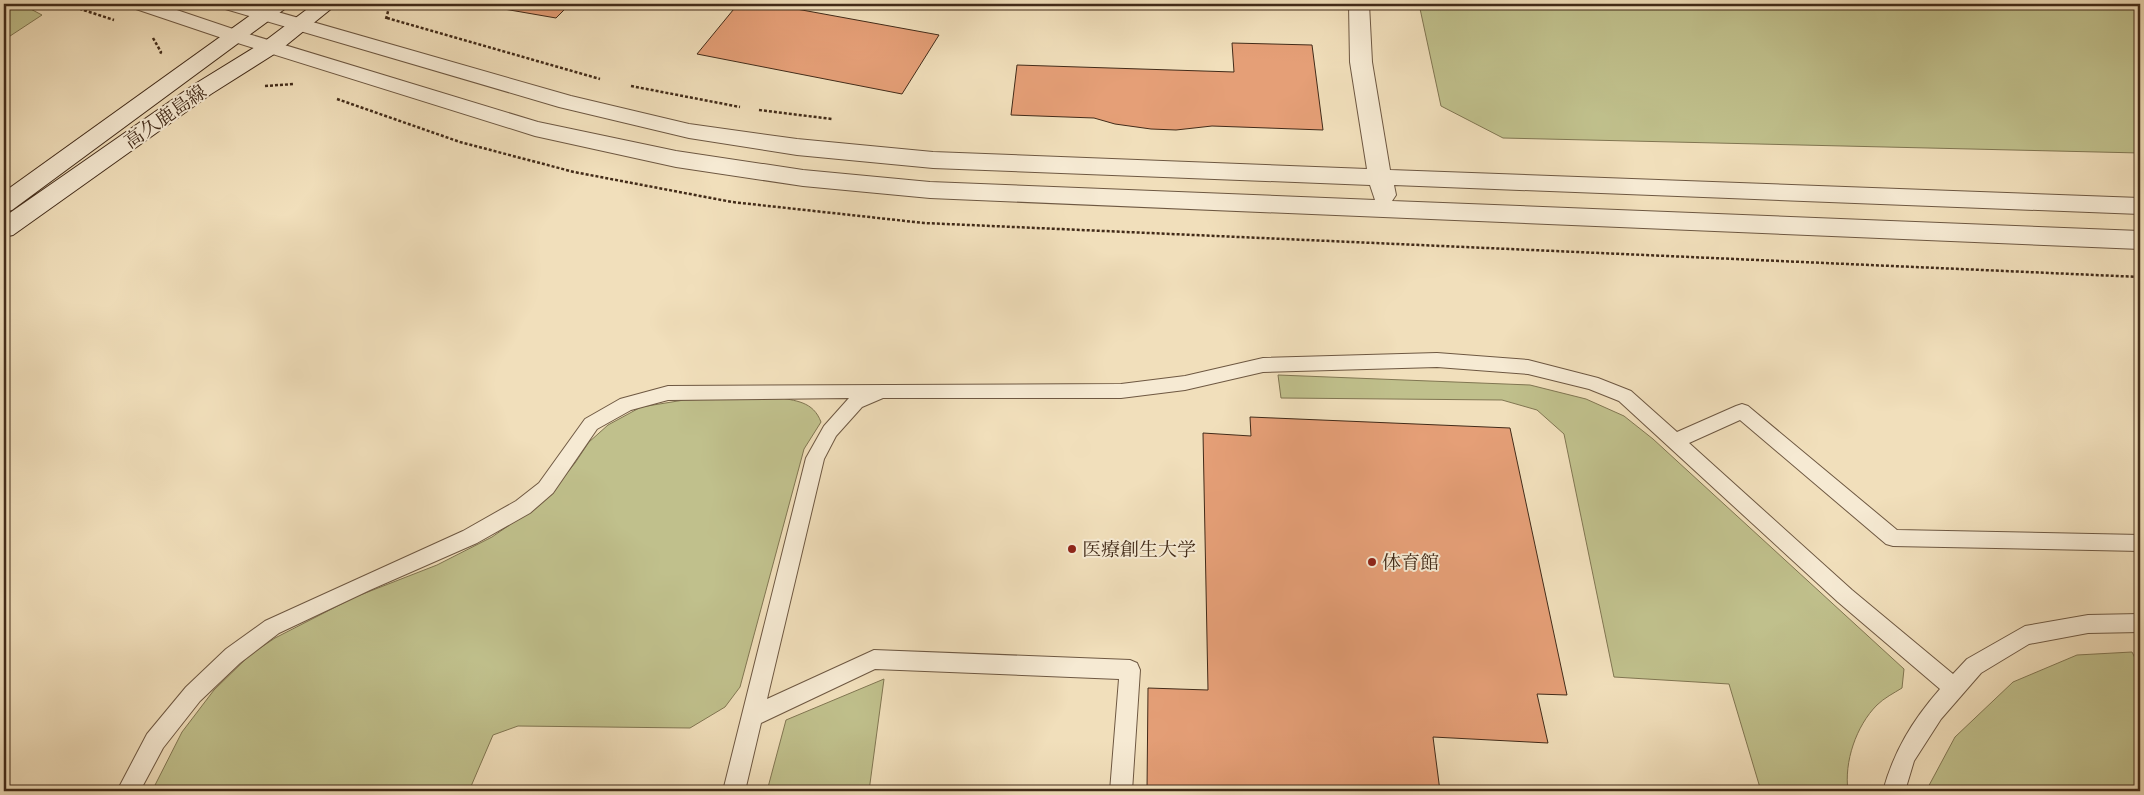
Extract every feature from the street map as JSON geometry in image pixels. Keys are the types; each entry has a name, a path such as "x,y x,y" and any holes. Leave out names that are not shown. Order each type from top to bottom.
{"street":[{"path":"140,4 235,36 535,129 676,159 803,178 930,190 2140,240"},
{"path":"229,4 273,8 301,24 567,102 689,131 797,147 933,160 2140,206"},
{"name":"高久鹿島線","path":"4,229 203,89 272,46 327,4"},
{"path":"1360,4 1361,62 1386,209"},
{"name":"高久鹿島線","path":"4,204 273,8"}],"lane":[{"path":"950,4 985,4"},
{"path":"128,791 155,741 193,694 233,656 272,627 470,537 523,507 546,488 592,424 626,404 668,393 1121,391 1185,383 1263,365 1437,360 1528,367 1592,383 1625,396 1845,596 1954,688"},
{"path":"734,791 815,458 830,430 856,402 882,391"},
{"path":"1675,441 1742,411 1893,538 2140,543"},
{"path":"1894,791 1905,756 1934,712 1974,666 2025,635 2088,624 2140,623"},
{"path":"752,717 874,659 1130,670 1121,791"}],"path":[{"path":"65,4 121,23"},
{"path":"387,18 605,80"},
{"path":"624,84 744,108"},
{"path":"754,109 833,119"}],"green space":[{"path":"4,4 21,4 42,15 4,40"},
{"path":"1419,4 2140,4 2140,153 1503,138 1441,106"},
{"path":"1278,375 1530,385 1586,399 1624,416 1653,439 1904,669 1902,688 1877,705 1863,723 1850,757 1847,780 1848,791 1761,791 1729,684 1614,677 1564,434 1537,410 1502,400 1281,398"},
{"path":"776,397 797,401 809,406 818,415 821,422 804,449 740,687 725,707 690,728 518,726 493,735 469,791 152,791 182,732 214,690 251,654 275,638 355,597 437,565 492,537 537,506 551,493 589,442 608,425 641,407 684,400"},
{"path":"2132,652 2140,668 2140,791 1926,791 1955,737 2013,682 2077,655"},
{"path":"884,679 869,791 767,791 786,720"}],"building":[{"path":"475,4 570,4 556,18"},
{"path":"738,4 769,4 939,35 902,94 697,54"},
{"path":"1232,43 1312,45 1323,130 1212,126 1176,130 1151,129 1115,124 1094,118 1011,115 1017,65 1234,72"},
{"name":"体育館","path":"1250,417 1510,428 1567,695 1537,694 1548,743 1433,737 1440,791 1147,791 1148,688 1208,690 1203,433 1251,436"}],"place":[{"name":"医療創生大学","path":"1072,549"},
{"name":"体育館","path":"1372,562"}]}
